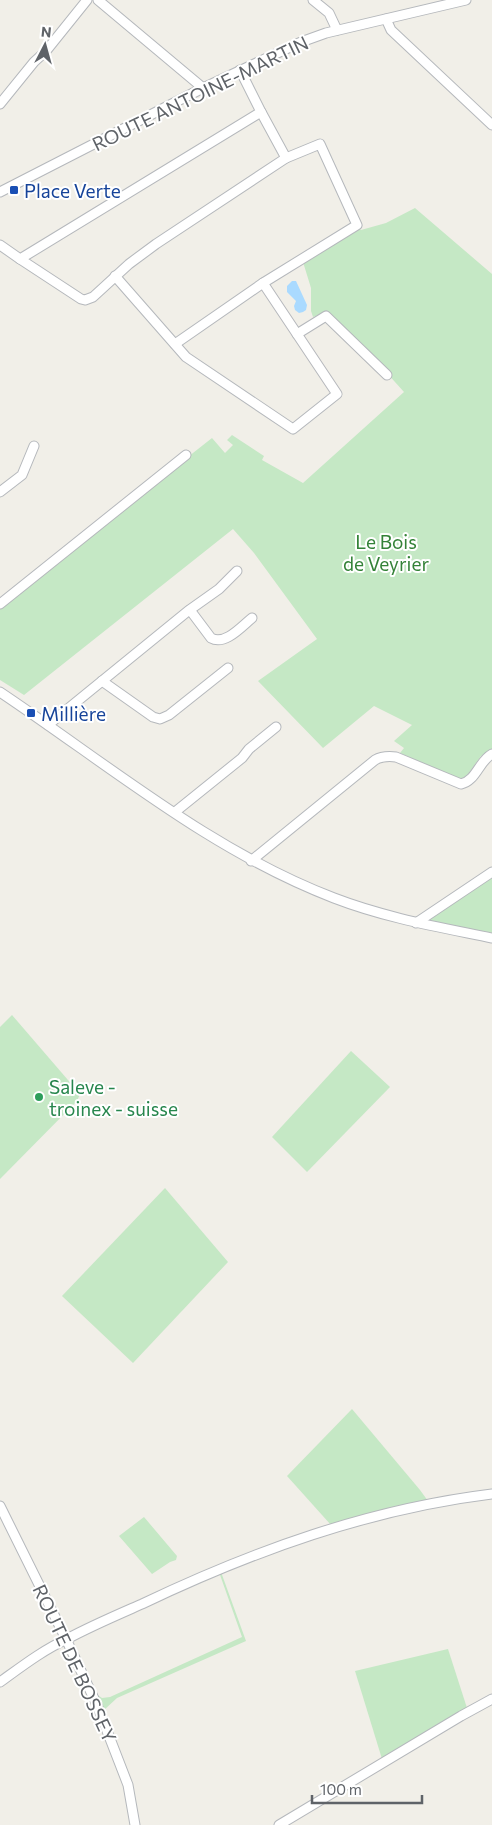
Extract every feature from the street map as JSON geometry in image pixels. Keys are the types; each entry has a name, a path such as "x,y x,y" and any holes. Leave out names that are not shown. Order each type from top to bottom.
{"street":[{"path":"0,104 34,62 46,52 87,0"},
{"path":"98,0 202,88"},
{"path":"313,0 328,13 337,30"},
{"path":"424,0 427,10"},
{"name":"ROUTE ANTOINE-MARTIN","path":"0,192 202,88 301,42 337,30 466,0"},
{"path":"386,19 391,30 492,125"},
{"path":"240,70 260,112 286,158"},
{"path":"20,259 260,112"},
{"path":"0,246 80,299 85,300 93,297 115,276 156,244 286,158 320,144 357,224 263,284 175,344"},
{"path":"115,276 192,362 293,429 337,394 263,284"},
{"path":"297,334 326,316 387,375"},
{"path":"0,492 22,474 34,446"},
{"path":"0,604 186,455"},
{"path":"48,725 190,610 219,589 237,571"},
{"path":"190,610 211,638 216,640 226,638 252,618"},
{"path":"102,681 153,717 160,719 169,715 228,668"},
{"path":"0,692 215,839 286,878 368,910 416,923 492,938"},
{"path":"175,812 242,758 249,749 276,727"},
{"path":"251,860 375,760 393,753 461,784 469,780 484,760 492,754"},
{"path":"416,923 492,872"},
{"path":"0,1682 66,1639 195,1579 300,1538 406,1509 492,1494"},
{"name":"ROUTE DE BOSSEY","path":"0,1506 93,1697 128,1785 135,1825"},
{"path":"279,1825 492,1699"}],"green space":[{"name":"Le Bois de Veyrier","path":"415,208 492,274 492,752 481,756 466,777 458,779 400,753 404,748 394,741 412,725 374,706 323,748 258,681 317,639 254,553 233,529 24,695 0,680 0,605 212,438 225,453 233,445 227,440 232,435 264,456 262,460 303,483 404,392 368,352 327,312 313,317 311,311 311,288 303,262 358,227 361,230 386,223"},
{"path":"492,875 492,933 429,921 435,913"},
{"name":"Saleve - troinex - suisse","path":"12,1015 80,1094 77,1101 0,1179 0,1027"},
{"path":"351,1051 390,1087 307,1172 272,1137"},
{"path":"165,1188 228,1262 133,1363 62,1296"},
{"path":"352,1409 428,1501 331,1525 287,1476"},
{"path":"144,1517 177,1556 176,1560 152,1574 119,1536"},
{"path":"219,1572 221,1572 246,1641 117,1698 104,1710 96,1694 102,1698 110,1697 242,1637"},
{"path":"448,1649 467,1708 382,1759 355,1671"}],"water":[{"path":"292,281 296,281 307,305 306,310 303,312 299,313 295,310 296,301 287,292 287,286"}],"place":[{"name":"Place Verte","path":"14,190"},
{"name":"Millière","path":"31,713"},
{"name":"Saleve - troinex - suisse","path":"39,1097"}]}
